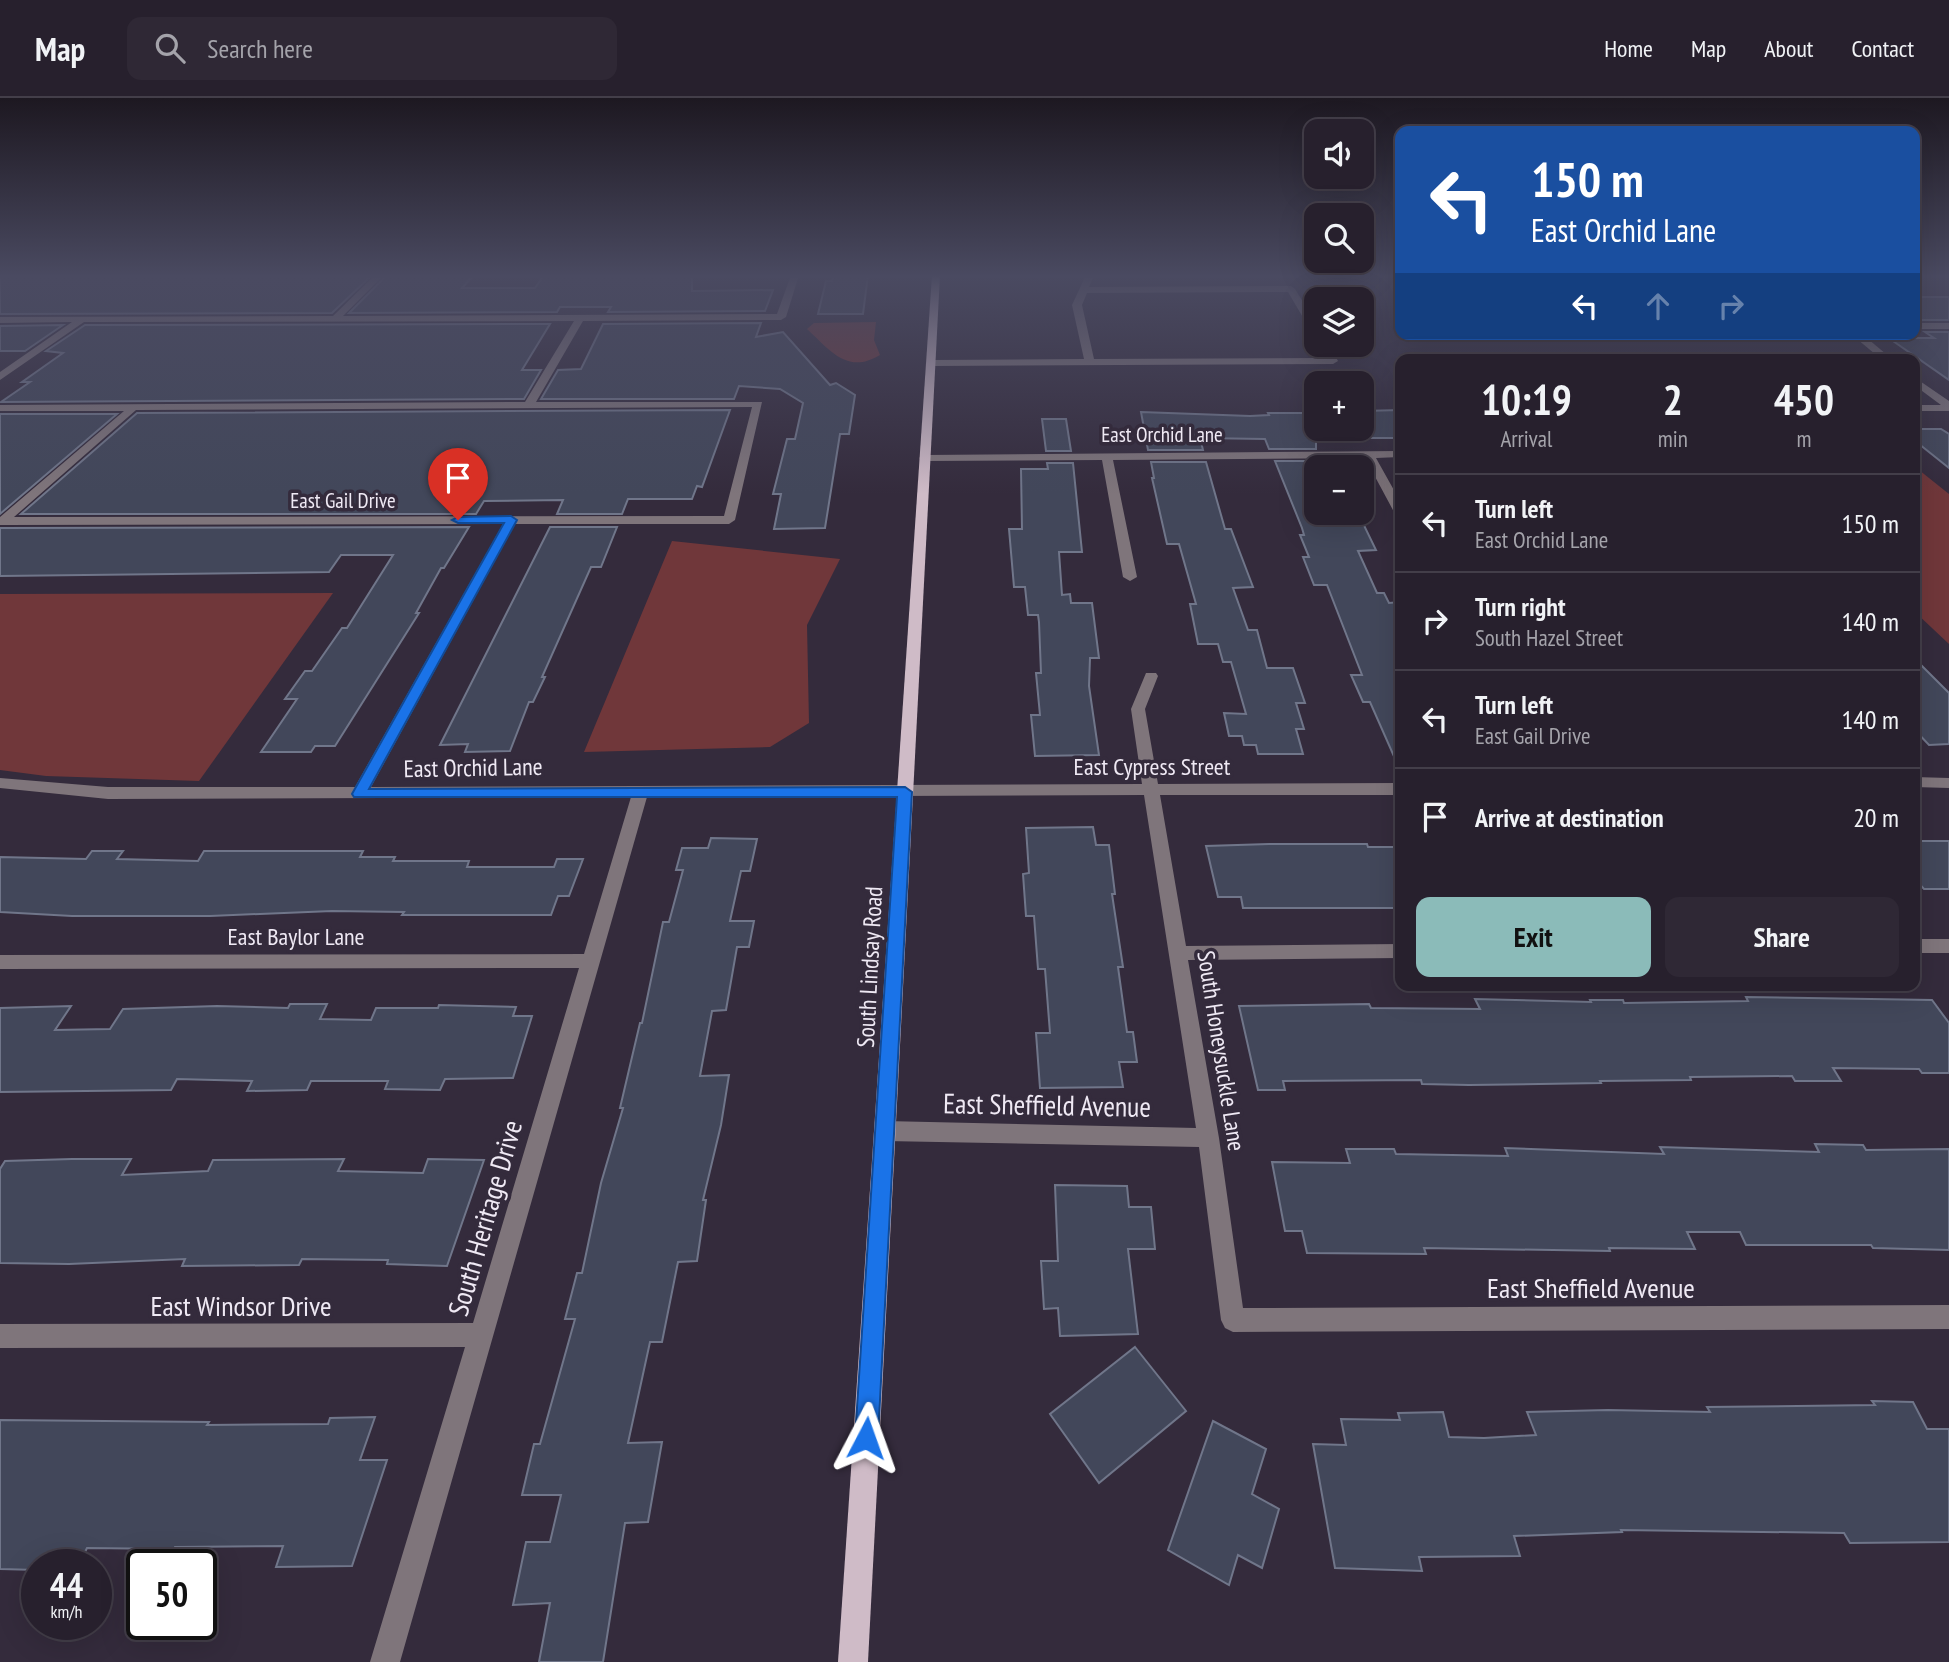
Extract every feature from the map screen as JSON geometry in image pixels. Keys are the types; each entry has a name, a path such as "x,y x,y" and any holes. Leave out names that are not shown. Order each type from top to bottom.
{"main road":[{"name":"South Lindsay Road","path":"853,1662 932,348"}],"street":[{"path":"0,377 42,348"},
{"path":"0,408 529,405 562,348"},
{"path":"1087,348 1090,362"},
{"path":"931,363 1333,361 1331,357"},
{"path":"1920,385 1949,407"},
{"name":"East Gail Drive","path":"1,521 729,520 758,404 529,405"},
{"path":"1,521 134,407"},
{"path":"1920,408 1949,407"},
{"name":"East Orchid Lane","path":"1369,455 1395,454"},
{"name":"East Orchid Lane","path":"925,458 1304,455"},
{"path":"1108,457 1130,577"},
{"path":"1374,464 1395,503"},
{"path":"359,794 511,520"},
{"name":"South Honeysuckle Lane","path":"1151,676 1138,709 1149,792 1179,953 1208,1138 1233,1320"},
{"path":"1920,782 1949,783"},
{"name":"East Orchid Lane","path":"0,783 108,793 905,792"},
{"name":"East Cypress Street","path":"905,792 1395,789"},
{"name":"South Heritage Drive","path":"385,1662 641,791"},
{"path":"1920,946 1949,946"},
{"path":"1179,953 1395,951"},
{"name":"East Baylor Lane","path":"0,962 592,961"},
{"name":"East Sheffield Avenue","path":"885,1131 1208,1138"},
{"name":"East Sheffield Avenue","path":"1233,1320 1949,1317"},
{"name":"East Windsor Drive","path":"0,1336 481,1335"}],"shaded area":[{"path":"828,348 877,348 880,355 858,362 848,361"},
{"path":"1920,471 1949,494 1949,644 1920,617"},
{"path":"672,541 840,559 807,625 809,723 770,747 584,752"},
{"path":"333,593 199,781 46,776 0,770 0,594"}],"building":[{"path":"0,348 29,348 25,351 0,351"},
{"path":"51,348 535,348 522,370 541,370 524,399 1,402 30,382 22,382 63,353 46,351"},
{"path":"591,348 797,348 830,385 836,383 855,395 849,434 840,434 825,528 774,529 781,494 773,494 787,439 795,439 803,403 780,389 739,386 734,399 541,399 558,370 581,369"},
{"path":"1903,348 1949,348 1949,380 1920,360 1920,354 1912,354"},
{"path":"730,410 702,487 697,486 692,499 628,499 622,514 557,514 563,500 484,501 476,514 21,514 137,413"},
{"path":"1395,410 1395,438 1374,438 1374,411"},
{"path":"1141,412 1250,416 1304,413 1304,441 1316,441 1316,449 1269,449 1265,439 1200,438 1203,450 1148,450"},
{"path":"0,414 117,414 0,514"},
{"path":"1042,419 1066,419 1071,451 1046,451"},
{"path":"1920,429 1941,429 1949,434 1949,468 1920,445"},
{"path":"1275,461 1304,461 1304,525 1364,525 1376,550 1358,551 1377,593 1384,593 1389,603 1395,602 1395,759 1370,702 1363,702 1351,675 1362,675 1327,585 1314,585 1303,557 1309,557 1300,535 1304,535"},
{"path":"1151,462 1206,462 1225,529 1231,529 1253,587 1233,588 1248,630 1257,630 1267,668 1293,668 1305,703 1296,703 1304,729 1296,729 1303,754 1258,754 1256,745 1244,745 1242,736 1229,736 1224,713 1246,714 1231,662 1223,662 1218,644 1198,644 1190,604 1196,604 1179,544 1167,544"},
{"path":"1047,463 1073,463 1082,552 1059,552 1062,595 1070,594 1071,603 1092,603 1099,658 1090,658 1089,686 1099,755 1035,756 1031,715 1040,715 1036,673 1041,673 1039,622 1038,615 1028,615 1025,587 1014,587 1009,529 1022,529 1021,469 1048,469"},
{"path":"469,527 444,568 441,568 416,613 419,613 335,746 315,746 311,752 261,752 297,699 285,699 305,671 312,671 342,628 347,628 393,555 341,555 329,572 0,576 0,528"},
{"path":"550,527 617,527 601,567 591,567 542,677 545,677 533,702 529,702 510,751 465,752 468,744 440,745"},
{"path":"1920,664 1949,693 1949,744 1929,745 1920,735"},
{"path":"1093,827 1096,845 1109,845 1115,894 1112,894 1123,967 1118,967 1127,1032 1133,1032 1137,1062 1119,1062 1123,1087 1040,1088 1036,1033 1050,1033 1045,969 1038,969 1034,916 1026,916 1023,874 1029,873 1026,828"},
{"path":"711,838 757,839 750,871 741,871 730,921 754,921 749,947 737,947 726,1010 712,1011 700,1076 729,1075 721,1125 703,1200 706,1200 697,1261 678,1262 662,1342 650,1342 628,1443 662,1442 648,1522 625,1523 603,1662 539,1662 550,1603 513,1605 526,1542 550,1542 561,1495 522,1495 534,1444 540,1444 575,1319 565,1319 577,1273 582,1273 601,1183 623,1108 620,1108 642,1023 663,922 669,922 683,870 676,870 682,848 708,848"},
{"path":"1920,841 1949,841 1949,889 1924,889 1920,885"},
{"path":"1367,844 1368,847 1395,847 1395,908 1243,908 1241,897 1218,897 1206,846"},
{"path":"92,851 123,851 117,859 198,861 204,851 363,851 360,857 395,857 393,861 469,861 467,867 554,867 557,859 583,859 569,896 558,896 551,915 402,915 404,912 332,911 210,916 72,916 0,912 0,857 86,859"},
{"path":"1746,997 1932,1000 1949,1023 1949,1073 1922,1073 1919,1069 1833,1068 1841,1081 1795,1081 1792,1076 1469,1085 1422,1084 1421,1080 1283,1081 1285,1090 1258,1090 1239,1006 1369,1004 1371,1008 1480,1009 1475,999 1591,1002 1590,1000 1623,1000 1624,1003 1748,1001"},
{"path":"290,1004 327,1004 320,1019 371,1020 376,1008 438,1008 439,1005 516,1007 513,1016 532,1016 513,1078 445,1079 440,1090 385,1089 388,1081 311,1081 307,1090 247,1091 252,1081 177,1079 171,1090 0,1092 0,1008 71,1006 55,1030 110,1029 123,1009 217,1006 288,1008"},
{"path":"1815,1144 1863,1145 1866,1150 1949,1149 1949,1250 1873,1248 1871,1245 1746,1245 1740,1232 1687,1232 1695,1249 1609,1248 1610,1251 1424,1248 1426,1254 1307,1253 1302,1231 1285,1231 1272,1162 1350,1163 1346,1149 1394,1149 1396,1154 1508,1156 1505,1148 1664,1154 1660,1147 1819,1152"},
{"path":"131,1159 122,1175 208,1171 213,1160 344,1159 338,1171 423,1173 428,1159 484,1160 447,1266 387,1264 388,1260 302,1259 299,1265 182,1266 185,1259 69,1264 0,1263 0,1169 5,1161"},
{"path":"1055,1185 1127,1186 1129,1207 1151,1207 1155,1249 1128,1249 1138,1334 1060,1336 1058,1308 1044,1309 1041,1261 1058,1261"},
{"path":"1135,1347 1186,1411 1099,1483 1050,1414"},
{"path":"1872,1401 1913,1402 1927,1429 1949,1429 1949,1542 1850,1543 1844,1533 1621,1530 1622,1532 1514,1536 1520,1556 1419,1557 1422,1571 1335,1568 1313,1444 1346,1445 1341,1419 1400,1420 1398,1413 1443,1412 1449,1437 1484,1438 1536,1435 1527,1412 1710,1412 1707,1407 1875,1405"},
{"path":"375,1417 360,1460 387,1460 352,1566 276,1567 283,1546 21,1549 21,1570 0,1569 0,1420 209,1422 207,1425 328,1424 330,1418"},
{"path":"1213,1421 1266,1449 1252,1494 1279,1509 1262,1568 1238,1555 1229,1585 1168,1550"}],"route":[{"path":"458,520 511,520 359,794 905,792 866,1438"}]}
